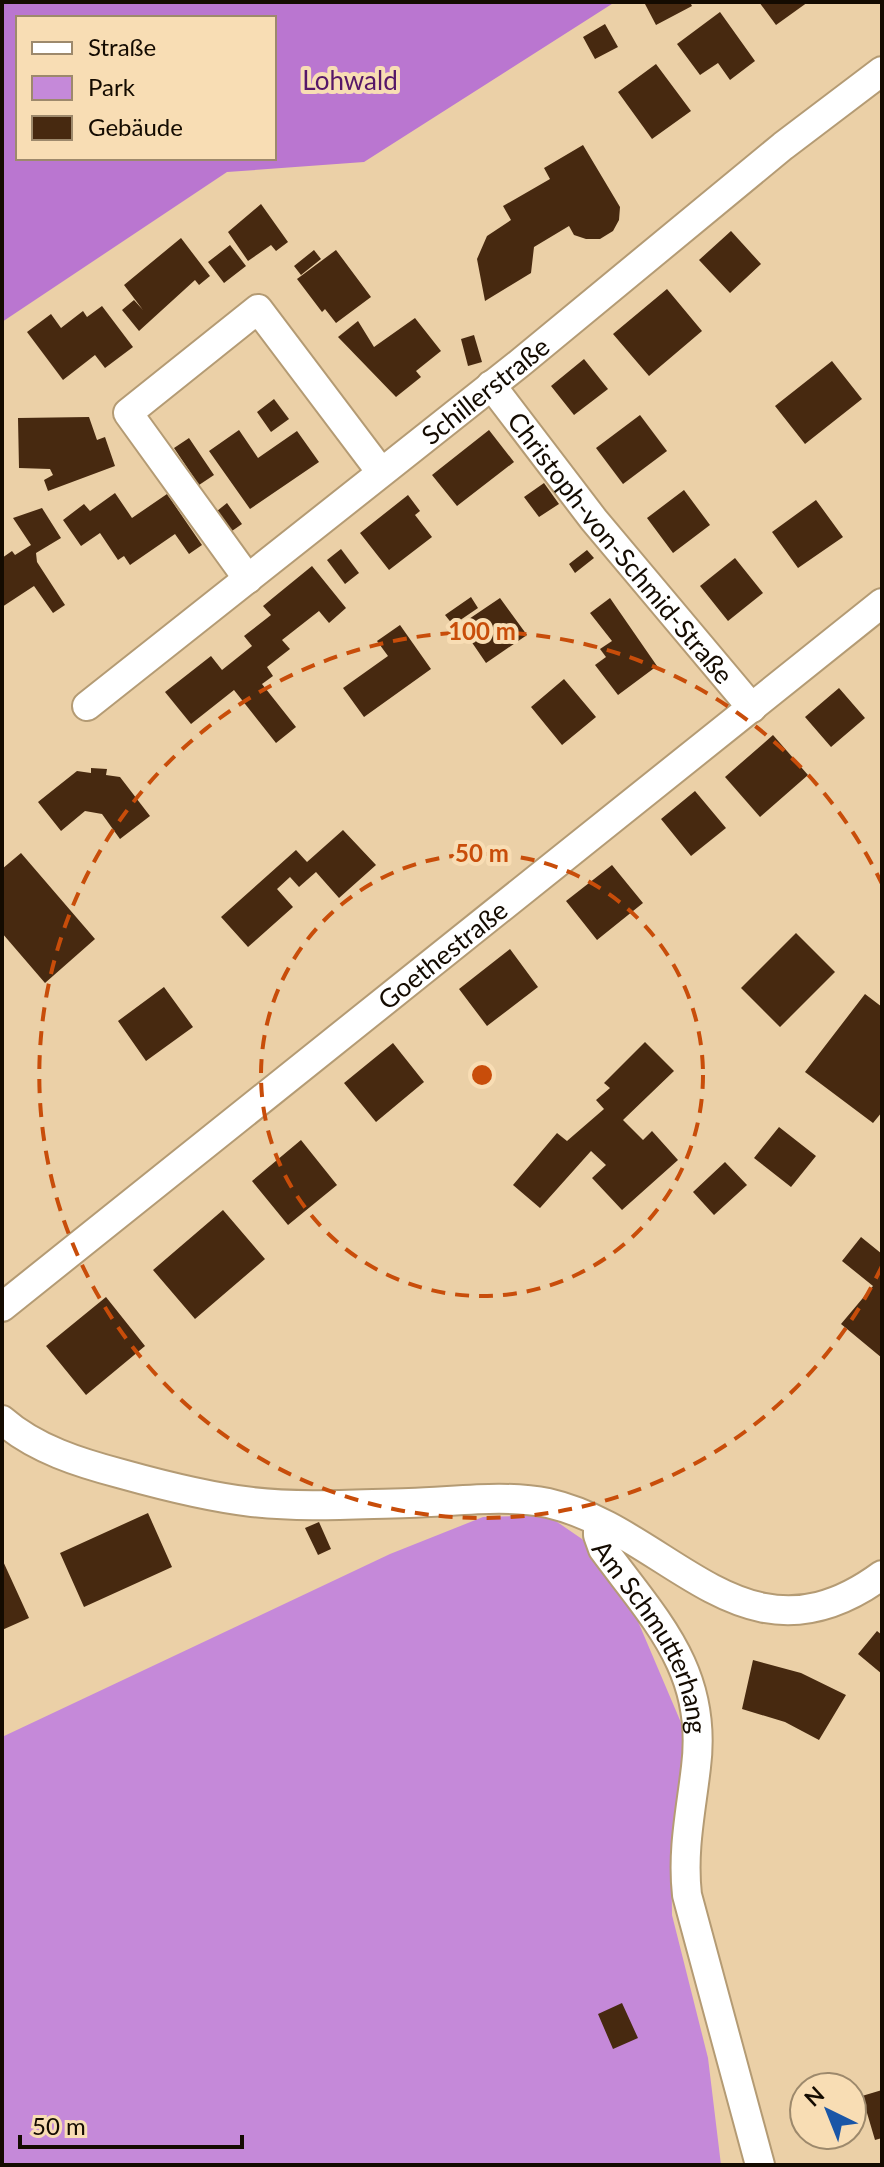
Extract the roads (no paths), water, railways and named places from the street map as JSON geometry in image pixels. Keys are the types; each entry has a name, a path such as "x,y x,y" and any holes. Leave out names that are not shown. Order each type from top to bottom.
{"street":[{"name":"Schillerstraße","path":"87,706 491,385 783,146 882,71"},
{"path":"248,579 128,413 153,392 258,309 381,472"},
{"name":"Christoph-von-Schmid-Straße","path":"491,385 594,520 752,708"},
{"name":"Goethestraße","path":"2,1307 882,603"},
{"name":"Am Schmutterhang","path":"2,1420 45,1448 89,1465 201,1494 304,1505 518,1500 545,1503 598,1522 603,1549 677,1649 690,1678 697,1764 685,1834 687,1895 760,2165"},
{"path":"598,1522 703,1587 756,1608 807,1610 859,1591 882,1575"}],"park label":[{"name":"Lohwald","path":"350,80"}]}
